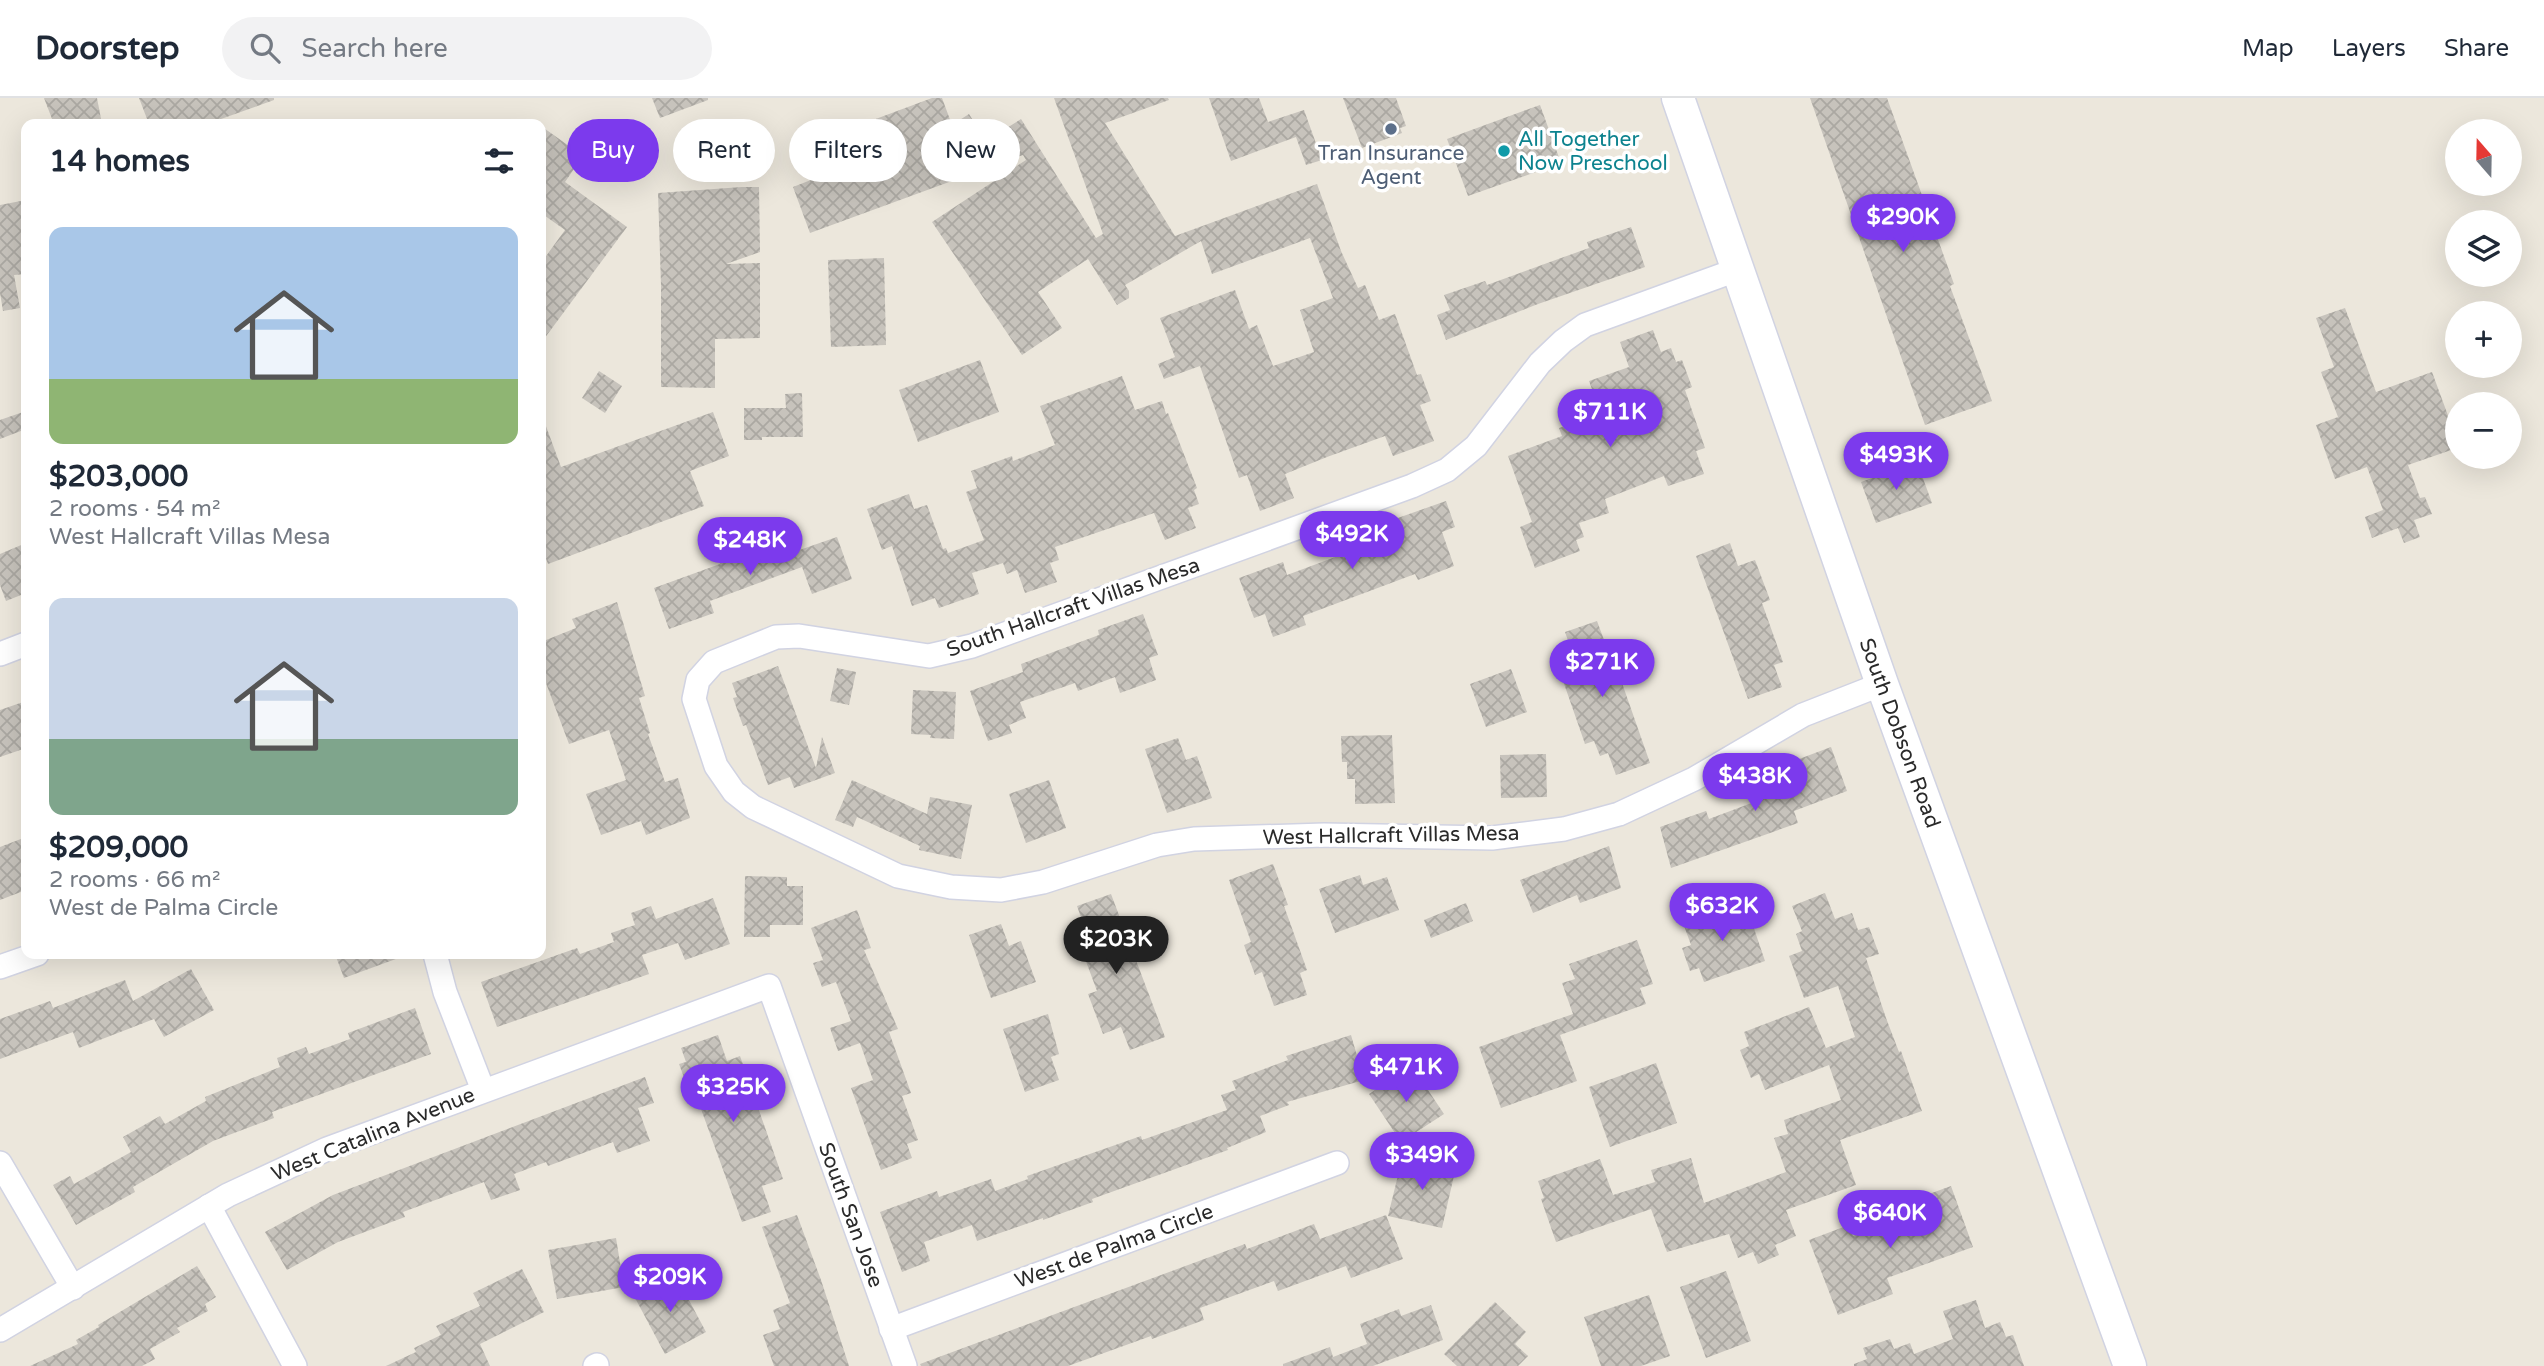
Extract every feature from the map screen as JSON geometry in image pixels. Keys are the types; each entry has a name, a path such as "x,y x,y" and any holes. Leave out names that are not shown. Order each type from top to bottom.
{"main road":[{"name":"South Dobson Road","path":"1678,98 1882,684 2130,1366"}],"street":[{"name":"South Hallcraft Villas Mesa","path":"916,880 898,876 814,837 753,807 734,792 716,766 694,699 698,680 713,662 776,637 799,636 929,656 961,649 1359,505 1447,470 1476,446 1540,363 1585,325 1739,269"},
{"path":"0,654 21,646"},
{"name":"West Hallcraft Villas Mesa","path":"916,880 951,887 1001,890 1043,882 1157,845 1194,839 1324,835 1492,838 1564,829 1619,814 1694,779 1803,715 1882,684"},
{"path":"0,967 23,959"},
{"path":"436,959 445,992 483,1090"},
{"name":"West Catalina Avenue","path":"0,1330 209,1206 327,1149 769,986"},
{"name":"South San Jose","path":"769,986 905,1366"},
{"path":"0,1163 73,1288"},
{"name":"West de Palma Circle","path":"891,1329 1337,1163"},
{"path":"209,1206 295,1366"}],"building":[{"path":"44,98 97,98 101,119 52,119"},
{"path":"139,98 274,98 221,119 147,119"},
{"path":"652,98 708,98 708,100 660,118"},
{"path":"932,98 942,98 950,119 921,119 921,182 949,182 810,233 793,187 806,182 907,182 907,119 876,119"},
{"path":"1054,98 1168,98 1169,100 1105,123 1175,236 1317,184 1341,251 1358,288 1365,285 1379,320 1395,314 1417,375 1421,374 1431,401 1420,405 1434,441 1393,456 1385,436 1327,457 1285,474 1294,498 1260,511 1247,475 1239,478 1200,366 1164,379 1158,364 1175,357 1160,318 1235,290 1249,329 1257,325 1273,366 1314,352 1300,310 1333,298 1310,238 1212,274 1201,241 1125,285 1129,298 1117,305 1088,259 1038,292 1062,328 1022,355 932,222 993,182 1020,182 1020,164 1026,160 1023,155 1020,156 1021,119 1096,238 1103,234"},
{"path":"1209,98 1259,98 1268,122 1304,110 1322,160 1306,165 1296,137 1231,161"},
{"path":"1343,98 1396,98 1406,126 1400,128 1402,133 1362,148"},
{"path":"1810,98 1887,98 1954,284 1950,286 1992,401 1925,425"},
{"name":"All Together Now Preschool","path":"1540,105 1561,163 1468,196 1447,139"},
{"path":"546,130 567,145 565,182 627,227 546,336 546,256 565,230 546,217"},
{"path":"759,187 760,252 726,264 760,263 760,338 715,339 715,388 661,387 658,193"},
{"path":"21,201 21,274 14,275 20,308 3,311 0,293 0,205"},
{"path":"1631,227 1645,267 1538,304 1446,340 1437,315 1450,310 1444,295 1485,281 1487,285 1589,248 1587,242"},
{"path":"884,258 886,345 831,347 828,260"},
{"path":"2345,308 2376,392 2432,372 2445,407 2445,452 2408,465 2420,498 2425,497 2432,514 2414,520 2420,537 2404,543 2398,528 2372,538 2365,517 2383,510 2367,467 2335,479 2316,425 2338,417 2321,372 2334,367 2316,318"},
{"path":"1653,330 1661,352 1671,348 1676,362 1682,360 1692,387 1685,390 1705,448 1696,451 1704,474 1668,486 1664,476 1605,499 1609,513 1579,523 1584,537 1576,540 1580,551 1535,568 1520,527 1532,522 1508,456 1562,436 1559,428 1601,414 1589,381 1629,367 1620,342"},
{"path":"980,360 999,412 918,442 899,390"},
{"path":"599,371 622,386 605,413 582,398"},
{"path":"1122,376 1135,410 1162,401 1166,414 1168,413 1197,488 1194,490 1199,504 1188,508 1196,528 1165,540 1154,513 1055,547 1059,560 1050,563 1057,582 1025,593 1017,570 1007,574 1003,563 972,573 979,594 939,608 935,598 912,606 892,546 882,550 867,509 909,494 914,509 927,505 943,549 946,548 948,553 984,540 966,492 977,488 971,471 1012,456 1013,461 1055,445 1040,406"},
{"path":"802,393 803,437 744,440 744,408 786,408 785,394"},
{"path":"713,412 729,456 690,471 704,506 548,564 546,426 561,467"},
{"path":"21,413 21,431 0,439 0,420"},
{"path":"1917,462 1932,503 1876,523 1861,482"},
{"path":"1446,501 1455,527 1442,532 1454,566 1418,580 1415,574 1303,616 1306,625 1273,637 1265,614 1254,618 1239,578 1283,562 1287,575 1400,533 1395,519"},
{"path":"837,537 852,579 812,594 802,567 710,601 714,613 669,629 654,588 779,539 785,555"},
{"path":"1730,543 1738,566 1755,560 1770,600 1762,603 1783,662 1774,665 1782,687 1748,699 1696,556"},
{"path":"21,545 21,595 6,601 0,585 0,554"},
{"path":"617,602 645,696 639,698 650,733 648,734 665,782 678,778 690,818 646,835 641,821 601,835 586,794 626,780 609,730 569,744 546,683 546,640 576,628 572,619"},
{"path":"1143,614 1158,655 1149,658 1156,680 1120,693 1115,677 1078,691 1075,683 1020,702 1026,718 1009,725 1012,733 988,741 970,691 1023,672 1021,664 1099,635 1098,630"},
{"path":"1597,621 1610,656 1619,653 1629,681 1622,683 1650,763 1616,775 1608,753 1600,756 1594,741 1585,744 1561,675 1570,672 1565,658 1573,655 1565,632"},
{"path":"778,666 816,768 822,737 835,773 794,788 790,777 768,785 733,698 737,697 732,683"},
{"path":"837,668 856,672 849,705 830,701"},
{"path":"1511,669 1527,712 1486,727 1470,684"},
{"path":"913,690 956,692 954,739 911,734"},
{"path":"21,703 21,750 0,757 0,710"},
{"path":"1392,735 1395,803 1355,804 1355,779 1347,779 1347,762 1342,762 1341,736"},
{"path":"1178,738 1186,760 1197,756 1212,798 1167,813 1145,749"},
{"path":"1831,747 1847,791 1794,811 1798,823 1671,868 1660,827 1706,811 1709,819 1799,785 1791,762"},
{"path":"1546,754 1547,797 1501,798 1500,755"},
{"path":"852,780 927,814 930,797 972,805 961,859 919,850 920,846 857,817 853,827 835,820"},
{"path":"1049,780 1066,828 1026,843 1009,794"},
{"path":"21,839 21,892 0,900 0,847"},
{"path":"1609,846 1621,888 1580,903 1577,895 1533,913 1520,880"},
{"path":"1273,864 1288,905 1284,906 1307,970 1300,973 1307,995 1274,1006 1262,972 1255,975 1244,945 1251,942 1229,880"},
{"path":"1360,875 1363,885 1387,877 1399,910 1335,933 1319,889"},
{"path":"745,876 787,877 787,886 803,886 803,925 770,925 770,937 744,937"},
{"path":"1825,893 1835,919 1852,913 1858,930 1869,927 1879,954 1866,958 1922,1111 1840,1140 1856,1185 1786,1210 1796,1236 1775,1245 1779,1255 1758,1264 1753,1252 1738,1258 1729,1234 1667,1252 1651,1209 1556,1242 1541,1199 1544,1198 1538,1181 1600,1159 1613,1195 1655,1182 1651,1170 1691,1158 1704,1203 1786,1172 1774,1138 1788,1134 1784,1120 1841,1100 1829,1065 1765,1090 1759,1074 1751,1078 1740,1050 1749,1046 1744,1032 1809,1007 1826,1048 1855,1037 1838,986 1804,998 1789,956 1802,951 1796,934 1802,931 1792,906"},
{"path":"1111,894 1165,1037 1130,1050 1121,1027 1103,1034 1088,994 1097,991 1075,932 1085,929 1077,906"},
{"path":"713,898 730,944 685,960 678,943 642,955 649,974 497,1027 481,982 577,948 580,954 614,942 611,933 635,925 631,913 651,906 656,919"},
{"path":"1745,902 1765,961 1704,982 1699,968 1690,971 1682,948 1691,945 1683,923"},
{"path":"1466,903 1473,921 1431,938 1424,920"},
{"path":"857,910 871,948 864,950 898,1029 889,1032 911,1093 902,1096 918,1140 907,1144 912,1158 881,1170 851,1088 873,1080 860,1043 838,1051 830,1028 851,1021 836,982 822,987 813,963 823,960 811,928"},
{"path":"1001,924 1009,946 1021,941 1036,982 991,998 969,935"},
{"path":"1637,940 1653,984 1640,988 1646,1004 1560,1035 1577,1081 1501,1108 1479,1047 1573,1014 1562,983 1575,979 1569,964"},
{"path":"337,959 396,959 344,978"},
{"path":"191,969 214,1010 164,1037 154,1019 79,1048 73,1032 0,1059 0,1019 50,1001 53,1008 125,980 133,1001"},
{"path":"415,1008 431,1054 272,1112 274,1118 213,1141 133,1187 135,1192 76,1225 53,1185 70,1176 74,1184 131,1152 123,1137 160,1116 165,1124 206,1101 205,1097 280,1067 277,1058 306,1047 309,1054 350,1039 348,1033"},
{"path":"1048,1014 1059,1054 1051,1057 1059,1080 1025,1092 1003,1029"},
{"path":"718,1035 727,1061 740,1056 783,1179 762,1186 771,1212 742,1222 693,1087 688,1088 679,1064 686,1062 681,1048"},
{"path":"1351,1035 1364,1080 1287,1102 1289,1105 1260,1116 1266,1132 1227,1148 1228,1150 1092,1199 1093,1202 1043,1220 977,1241 972,1225 924,1242 930,1261 902,1272 880,1212 937,1191 939,1197 991,1179 995,1191 1028,1179 1027,1176 1141,1136 1142,1140 1227,1110 1221,1095 1236,1090 1232,1081 1288,1060 1286,1056"},
{"path":"1656,1063 1677,1123 1610,1147 1589,1087"},
{"path":"1412,1066 1444,1114 1401,1142 1369,1094"},
{"path":"645,1077 654,1103 638,1108 650,1141 617,1153 613,1142 548,1166 546,1162 514,1174 520,1190 491,1200 484,1182 403,1212 405,1217 338,1242 287,1270 265,1232 333,1195"},
{"path":"1403,1155 1456,1167 1442,1228 1388,1216"},
{"path":"1951,1186 1973,1247 1887,1278 1893,1294 1838,1315 1809,1240 1849,1225 1853,1236 1901,1222 1896,1206"},
{"path":"797,1215 849,1366 774,1366 763,1335 780,1329 773,1310 790,1303 762,1227"},
{"path":"1386,1215 1403,1259 1351,1278 1346,1266 1278,1291 1274,1281 1200,1308 1204,1320 1068,1366 920,1364 1245,1244 1247,1249 1314,1224 1320,1239"},
{"path":"616,1238 624,1287 557,1299 548,1250"},
{"path":"197,1266 216,1297 205,1304 208,1311 177,1328 180,1332 150,1349 155,1359 142,1366 30,1366 78,1344 76,1340 99,1327 98,1325"},
{"path":"522,1269 544,1312 480,1344 490,1366 386,1366 416,1352 414,1348 441,1335 436,1326 480,1306 473,1293"},
{"path":"1726,1271 1751,1341 1706,1358 1680,1287"},
{"path":"675,1274 706,1332 665,1354 634,1296"},
{"path":"1649,1295 1670,1356 1641,1366 1601,1366 1584,1317"},
{"path":"1976,1300 1985,1328 2000,1322 2006,1337 2013,1335 2024,1366 1854,1366 1867,1359 1863,1348 1890,1339 1894,1349 1910,1343 1914,1354 1953,1339 1943,1311"},
{"path":"1495,1302 1526,1332 1515,1344 1528,1356 1518,1366 1457,1366 1444,1354"},
{"path":"1431,1305 1443,1340 1373,1366 1283,1366 1330,1347 1333,1357 1367,1344 1360,1324 1399,1309 1401,1316"}],"place":[{"name":"Tran Insurance Agent","path":"1391,129"},
{"name":"All Together Now Preschool","path":"1504,151"}]}
